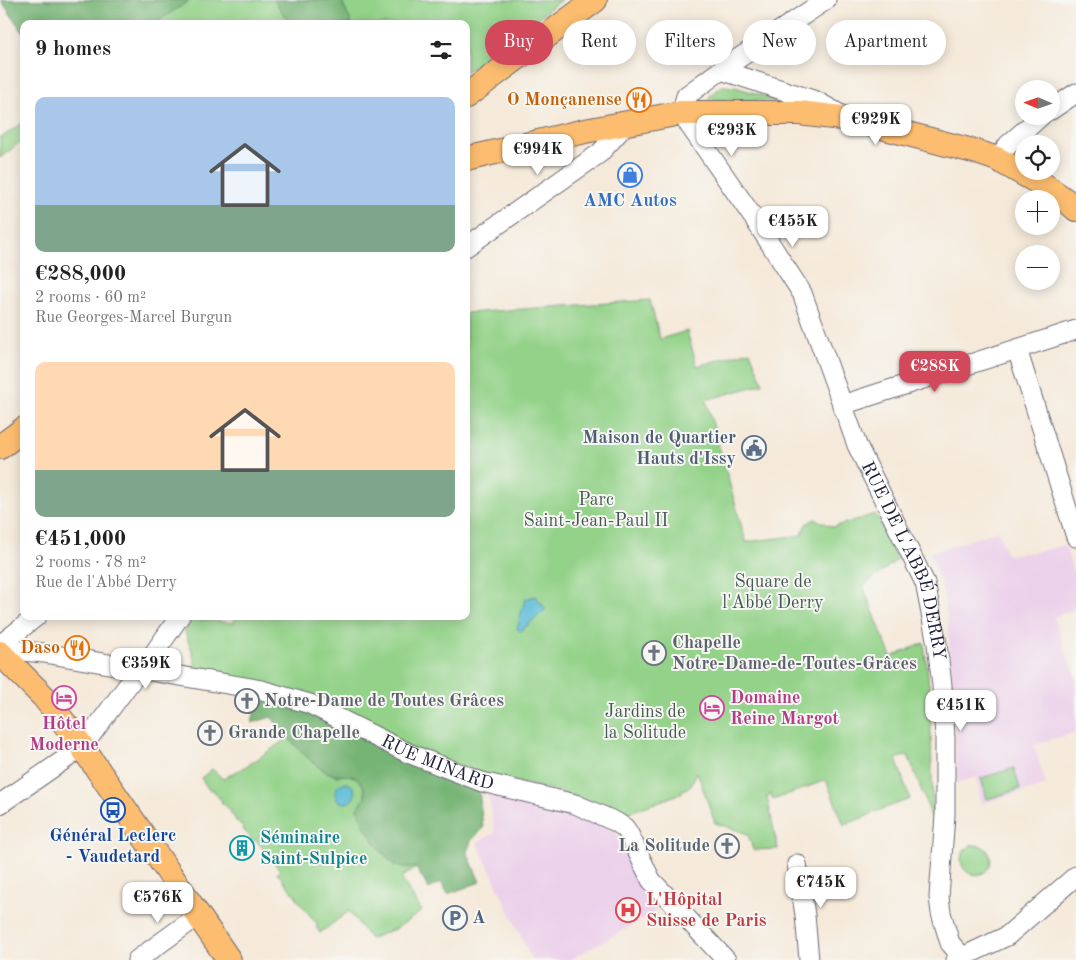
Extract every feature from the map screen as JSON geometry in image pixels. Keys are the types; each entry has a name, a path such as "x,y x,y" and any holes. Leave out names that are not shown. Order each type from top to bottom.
{"main road":[{"path":"470,93 595,0"},
{"path":"470,159 585,132 681,113 799,113 846,118 976,152 997,159 1073,202"},
{"path":"0,448 20,433"},
{"path":"0,653 44,697 76,738 228,959"}],"street":[{"path":"681,113 686,96 721,70 826,0"},
{"path":"721,70 816,101 846,118"},
{"path":"1060,104 1076,93"},
{"name":"RUE DE L'ABBÉ DERRY","path":"681,113 755,220 802,293 857,444 925,584 939,661 944,729 945,815 939,897 941,913 950,943 961,959"},
{"path":"470,244 600,153 626,124"},
{"path":"997,159 1008,145 1031,125"},
{"path":"842,405 1076,330"},
{"path":"1017,349 1076,537"},
{"path":"0,645 32,620"},
{"path":"0,804 81,746 142,669 177,620"},
{"name":"RUE MINARD","path":"0,649 44,653 262,690 310,704 408,753 482,782 574,804 616,822 625,828 651,880 726,960"},
{"path":"797,864 805,915 808,960"},
{"path":"961,959 1007,936 1076,876"},
{"path":"137,960 199,915"}],"shaded area":[{"path":"998,531 1007,555 1034,552 1065,545 1076,581 1076,609 1054,617 1076,678 1076,732 1034,745 1046,785 980,804 977,777 957,783 954,698 947,616 942,587 930,553"},
{"name":"L'Hôpital Suisse de Paris","path":"488,792 557,806 613,828 640,876 666,904 653,910 655,913 569,960 532,960 477,842 495,833"}],"green space":[{"path":"1,0 561,0 535,20 485,20 485,58 470,69 470,20 20,20 20,28"},
{"path":"1,0 190,0 160,20 20,20 20,28"},
{"path":"274,0 341,0 350,20 287,20"},
{"path":"722,86 735,87 781,101 707,99"},
{"path":"20,125 20,142 0,158 0,135 2,137"},
{"path":"650,300 660,339 687,331 697,366 750,351 763,384 706,400 746,542 802,535 806,524 815,519 833,527 875,514 880,521 897,560 863,586 891,657 924,643 930,693 933,821 908,755 896,759 910,799 844,825 826,780 773,800 771,794 767,797 778,849 753,850 748,834 715,823 697,772 690,787 681,791 682,793 625,814 549,789 483,774 197,671 185,632 191,620 234,623 234,620 470,620 470,313"},
{"path":"260,698 309,712 479,790 483,828 471,841 467,852 480,882 448,894 441,882 429,889 416,868 395,866 373,839 360,816 357,808 364,800 365,794 362,784 354,777 332,774 312,762 271,717 252,723"},
{"path":"289,737 317,766 335,776 349,775 355,777 362,783 365,799 357,808 416,868 401,878 422,911 397,928 370,939 349,911 320,933 316,927 318,926 317,924 277,873 280,870 256,840 252,841 242,826 221,802 214,790 209,790 201,778 212,769 223,779 253,762"},
{"path":"1014,768 1020,789 987,799 981,778"},
{"path":"976,845 986,850 991,860 986,870 976,875 966,870 961,860 966,850"}],"water":[{"path":"535,596 546,609 521,631 517,629 525,599"},
{"path":"341,783 349,783 355,789 355,797 349,803 341,803 335,797 335,789"}],"place":[{"name":"O Monçanense","path":"639,100"},
{"name":"AMC Autos","path":"630,175"},
{"name":"Maison de Quartier Hauts d'Issy","path":"754,448"},
{"name":"Daso","path":"77,648"},
{"name":"Chapelle Notre-Dame-de-Toutes-Grâces","path":"654,653"},
{"name":"Hôtel Moderne","path":"64,698"},
{"name":"Notre-Dame de Toutes Grâces","path":"247,701"},
{"name":"Domaine Reine Margot","path":"712,708"},
{"name":"Grande Chapelle","path":"210,733"},
{"name":"Général Leclerc - Vaudetard","path":"113,810"},
{"name":"La Solitude","path":"727,846"},
{"name":"Séminaire Saint-Sulpice","path":"242,848"},
{"name":"L'Hôpital Suisse de Paris","path":"628,910"},
{"name":"A","path":"455,918"}],"park label":[{"name":"Parc Saint-Jean-Paul II","path":"596,510"},
{"name":"Square de l'Abbé Derry","path":"773,592"},
{"name":"Jardins de la Solitude","path":"645,722"}]}
